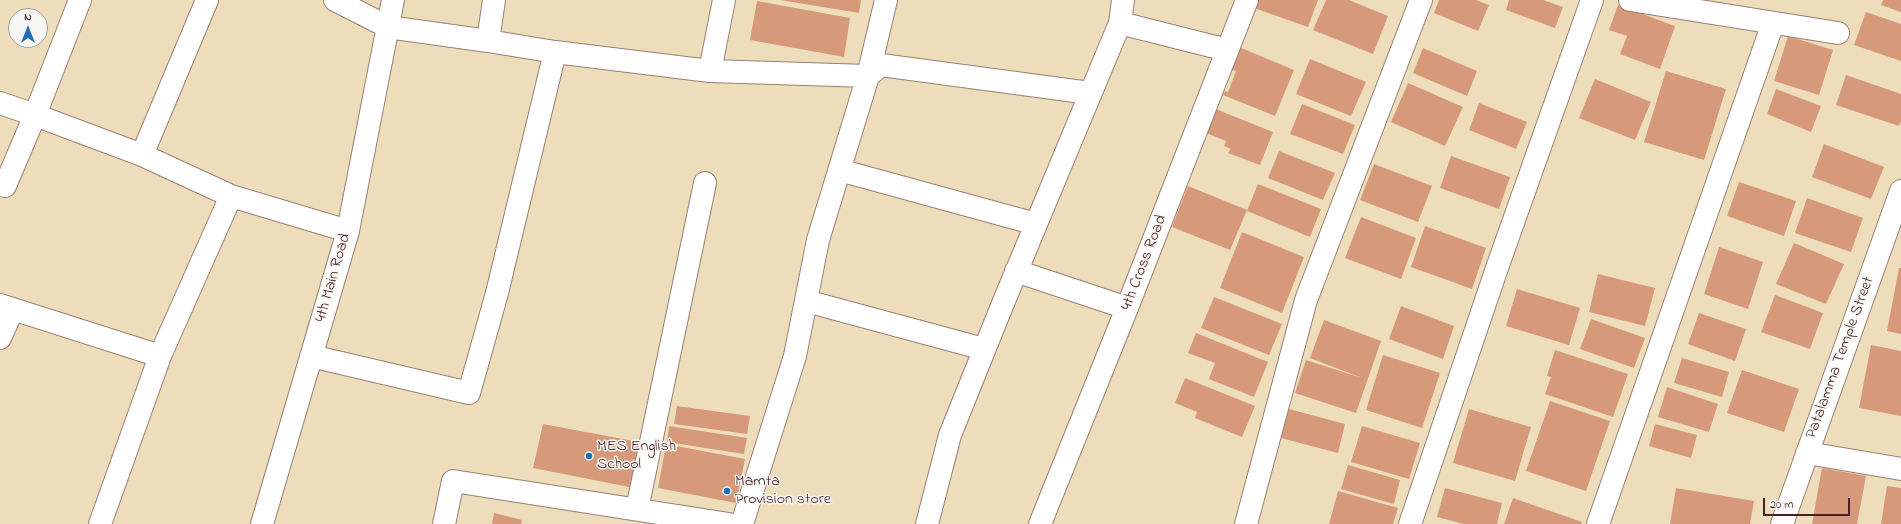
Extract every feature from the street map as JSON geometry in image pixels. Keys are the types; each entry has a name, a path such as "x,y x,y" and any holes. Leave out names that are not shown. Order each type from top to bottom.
{"street":[{"path":"2,189 35,115 80,0"},
{"path":"142,155 207,0"},
{"path":"335,0 388,27 554,52 710,71 868,76 881,65 1090,94"},
{"name":"4th Main Road","path":"262,524 348,231 393,0"},
{"path":"488,41 494,0"},
{"path":"710,71 724,0"},
{"path":"742,524 795,356 818,240 838,170 868,76 886,0"},
{"path":"927,524 950,435 1016,271 1120,23 1123,0"},
{"name":"4th Cross Road","path":"1040,524 1127,308 1247,0"},
{"path":"1246,524 1306,300 1421,0"},
{"path":"1410,524 1592,0"},
{"path":"1630,0 1838,33"},
{"path":"1598,524 1773,22"},
{"path":"1120,23 1227,50"},
{"path":"312,356 469,393 497,293 554,52"},
{"path":"0,103 142,155 231,196 348,231"},
{"path":"838,170 1036,224"},
{"path":"637,509 704,183"},
{"name":"Patalamma Temple Street","path":"1782,524 1807,453 1894,236 1901,191"},
{"path":"100,524 160,356 231,196"},
{"path":"1016,271 1127,308"},
{"path":"806,301 984,349"},
{"path":"0,338 6,307 160,356"},
{"path":"1807,453 1901,469"},
{"path":"444,524 454,481 729,524"}],"building":[{"path":"780,0 861,0 859,13"},
{"path":"1253,0 1318,0 1308,27 1251,7"},
{"path":"1326,0 1349,0 1388,16 1373,54 1313,30"},
{"path":"1439,0 1476,0 1489,5 1478,31 1434,13"},
{"path":"1509,0 1543,0 1563,7 1555,28 1506,10"},
{"path":"1883,0 1901,0 1901,12 1881,5"},
{"path":"757,1 850,18 844,57 750,40"},
{"path":"1618,5 1675,26 1660,69 1620,54 1627,36 1609,30"},
{"path":"1866,12 1901,24 1901,61 1854,45"},
{"path":"1788,36 1833,50 1819,95 1774,81"},
{"path":"1239,47 1294,70 1275,116 1223,95 1225,91 1228,92 1236,71 1230,69"},
{"path":"1423,48 1477,71 1467,96 1413,73"},
{"path":"1310,59 1366,82 1351,116 1296,94"},
{"path":"1666,71 1726,89 1704,160 1644,142"},
{"path":"1846,75 1901,94 1901,121 1899,126 1836,105"},
{"path":"1595,79 1651,102 1635,140 1579,118"},
{"path":"1408,83 1463,107 1445,146 1391,122"},
{"path":"1776,89 1821,106 1811,132 1767,114"},
{"path":"1479,103 1527,122 1516,149 1469,130"},
{"path":"1302,104 1355,125 1343,154 1290,134"},
{"path":"1213,108 1273,132 1260,165 1228,153 1231,149 1224,146 1226,141 1204,132"},
{"path":"1824,144 1884,167 1871,199 1812,177"},
{"path":"1279,151 1335,173 1323,200 1268,178"},
{"path":"1451,156 1510,177 1499,209 1440,188"},
{"path":"1374,164 1432,186 1418,222 1360,200"},
{"path":"1739,182 1796,201 1784,236 1727,216"},
{"path":"1258,184 1321,209 1310,237 1247,211"},
{"path":"1188,186 1247,210 1230,250 1172,227"},
{"path":"1807,198 1863,218 1851,252 1795,233"},
{"path":"1361,217 1416,238 1401,279 1345,258"},
{"path":"1425,226 1486,248 1472,289 1411,267"},
{"path":"1242,232 1304,257 1282,313 1220,288"},
{"path":"1794,243 1844,264 1826,304 1776,284"},
{"path":"1719,247 1763,262 1748,309 1704,294"},
{"path":"1899,268 1901,268 1901,334 1887,331"},
{"path":"1598,274 1655,288 1645,326 1589,312"},
{"path":"1517,289 1580,308 1569,345 1506,326"},
{"path":"1775,295 1823,313 1810,349 1761,332"},
{"path":"1214,297 1282,324 1269,355 1201,328"},
{"path":"1401,306 1454,326 1443,359 1389,339"},
{"path":"1699,313 1746,329 1735,361 1688,344"},
{"path":"1591,319 1645,338 1634,368 1580,349"},
{"path":"1324,320 1381,341 1356,413 1295,393 1306,360 1362,378 1310,358"},
{"path":"1196,333 1268,362 1254,397 1209,379 1215,363 1188,353"},
{"path":"1871,345 1901,351 1901,416 1859,408"},
{"path":"1555,350 1628,374 1613,417 1545,394 1551,377 1547,376"},
{"path":"1383,355 1440,373 1422,428 1366,410"},
{"path":"1682,358 1729,372 1722,397 1674,383"},
{"path":"1742,370 1799,389 1784,432 1727,413"},
{"path":"1185,378 1255,406 1242,437 1195,418 1197,412 1175,403"},
{"path":"1667,387 1718,404 1709,432 1658,417"},
{"path":"1550,401 1610,421 1586,491 1526,471"},
{"path":"677,406 750,416 747,434 674,424"},
{"path":"1289,409 1345,424 1338,453 1281,438"},
{"path":"1469,409 1531,427 1515,481 1453,463"},
{"name":"MES English School","path":"543,424 644,443 634,488 533,468"},
{"path":"1655,424 1697,435 1691,458 1649,446"},
{"path":"669,426 747,438 744,454 667,442"},
{"path":"1362,426 1420,443 1409,479 1351,462"},
{"path":"666,444 745,459 736,503 658,488"},
{"path":"1348,465 1400,480 1394,504 1341,489"},
{"path":"1822,468 1866,476 1857,524 1812,524"},
{"path":"1887,486 1901,488 1901,524 1881,524"},
{"path":"1445,488 1502,503 1497,524 1464,524 1437,517"},
{"path":"1676,488 1754,501 1750,524 1670,524"},
{"path":"1338,491 1398,508 1393,524 1329,524"},
{"path":"1513,498 1582,522 1581,524 1504,524"},
{"path":"494,513 522,520 521,524 492,524"}],"place":[{"name":"MES English School","path":"589,456"},
{"name":"Mamta Provision store","path":"727,491"}]}
